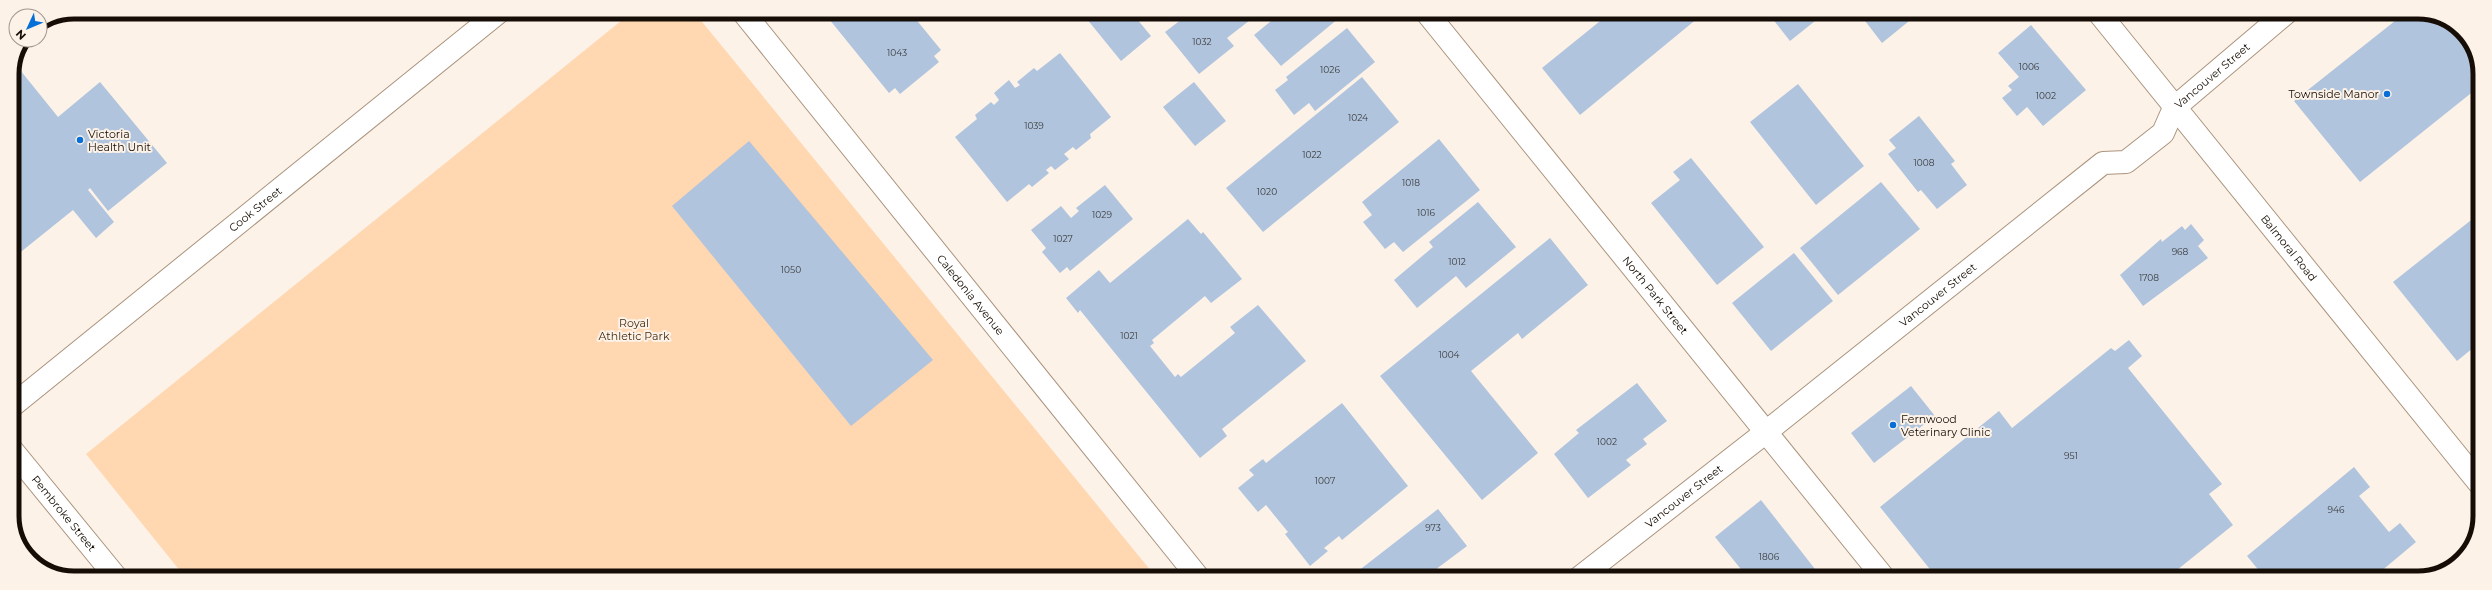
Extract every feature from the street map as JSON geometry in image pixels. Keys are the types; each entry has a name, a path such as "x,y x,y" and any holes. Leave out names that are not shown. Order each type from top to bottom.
{"street":[{"name":"Cook Street","path":"19,400 490,19"},
{"name":"Caledonia Avenue","path":"749,19 1193,571"},
{"name":"North Park Street","path":"1431,19 1878,571"},
{"name":"Balmoral Road","path":"2104,19 2174,108 2473,476"},
{"name":"Vancouver Street","path":"1589,571 2104,163 2126,162 2163,133 2174,108 2279,19"},
{"name":"Pembroke Street","path":"19,459 111,571"}],"green space":[{"name":"Royal Athletic Park","path":"623,19 700,19 1151,571 180,571 86,454"}],"building":[{"path":"829,19 916,19 941,50 934,56 939,62 900,94 895,88 889,93"},
{"path":"1087,19 1137,19 1151,36 1121,61"},
{"path":"1182,19 1251,19 1227,38 1234,46 1199,74 1165,32"},
{"path":"1274,19 1338,19 1281,66 1254,35"},
{"path":"1603,19 1697,19 1580,115 1542,68"},
{"path":"1773,19 1818,19 1790,41"},
{"path":"1864,19 1912,19 1882,43"},
{"name":"Townside Manor","path":"2397,19 2429,20 2445,26 2459,38 2466,47 2472,63 2473,92 2360,182 2294,101"},
{"path":"2031,25 2086,90 2043,126 2027,107 2017,116 2002,98 2012,90 2008,86 2019,77 1998,53"},
{"path":"1347,28 1375,62 1315,111 1309,103 1294,115 1275,90 1288,80 1286,77"},
{"path":"1060,53 1111,117 1090,134 1091,138 1076,150 1073,147 1064,154 1069,159 1055,170 1051,166 1046,170 1049,173 1032,187 1029,184 1007,202 955,137 977,119 975,115 991,102 994,105 999,100 994,93 1009,80 1015,88 1020,85 1017,82 1034,68 1037,71"},
{"name":"Victoria Health Unit","path":"19,69 58,117 100,82 167,163 108,211 90,188 88,190 114,222 96,238 73,210 19,253"},
{"path":"1362,77 1399,122 1263,232 1226,188"},
{"path":"1194,82 1226,121 1195,146 1163,107"},
{"path":"1798,84 1864,166 1816,205 1750,122"},
{"path":"1919,116 1955,161 1951,164 1967,185 1937,209 1921,190 1918,192 1888,154 1896,148 1889,140"},
{"path":"1439,139 1480,190 1403,252 1394,242 1385,249 1363,222 1372,215 1362,202"},
{"path":"749,141 933,360 851,426 672,206"},
{"path":"1691,158 1764,247 1717,285 1651,203 1680,180 1673,172"},
{"path":"1881,182 1920,229 1838,295 1800,248"},
{"path":"1105,185 1133,219 1070,271 1067,267 1060,273 1042,252 1046,248 1031,230 1061,206 1071,218 1079,211 1076,208"},
{"path":"1478,202 1516,247 1466,288 1456,276 1417,308 1394,280 1433,247 1429,242"},
{"path":"1188,219 1201,234 1203,232 1242,279 1211,303 1205,296 1152,340 1154,343 1150,346 1175,377 1178,374 1181,377 1235,333 1230,327 1258,305 1306,361 1222,429 1227,436 1200,458 1080,310 1078,313 1066,298 1099,270 1110,283"},
{"path":"2473,219 2473,348 2457,361 2393,282"},
{"path":"2191,224 2204,240 2198,246 2208,258 2143,306 2120,275 2161,239 2162,242 2182,226 2185,230"},
{"path":"1550,238 1588,285 1522,339 1518,333 1471,371 1538,453 1482,500 1380,376"},
{"path":"1794,253 1833,301 1771,351 1732,303"},
{"path":"2129,340 2142,356 2128,368 2222,484 2209,494 2233,525 2176,571 1931,571 1880,507 1999,411 2012,428 2111,348 2115,351"},
{"path":"1637,383 1667,421 1643,439 1647,444 1626,460 1631,465 1588,498 1554,454 1579,433 1576,430"},
{"name":"Fernwood Veterinary Clinic","path":"1911,386 1935,416 1874,463 1851,433"},
{"path":"1342,403 1408,486 1342,540 1339,536 1324,548 1328,551 1310,566 1285,534 1288,532 1266,505 1258,512 1238,488 1254,475 1249,470 1263,459 1266,463"},
{"path":"2354,467 2370,487 2359,496 2389,532 2400,523 2416,542 2381,571 2259,571 2247,556"},
{"path":"1761,500 1817,571 1742,571 1715,537"},
{"path":"1438,509 1467,546 1435,570 1436,571 1358,571"}],"place":[{"name":"Townside Manor","path":"2387,94"},
{"name":"Victoria Health Unit","path":"80,140"},
{"name":"Fernwood Veterinary Clinic","path":"1893,425"}]}
